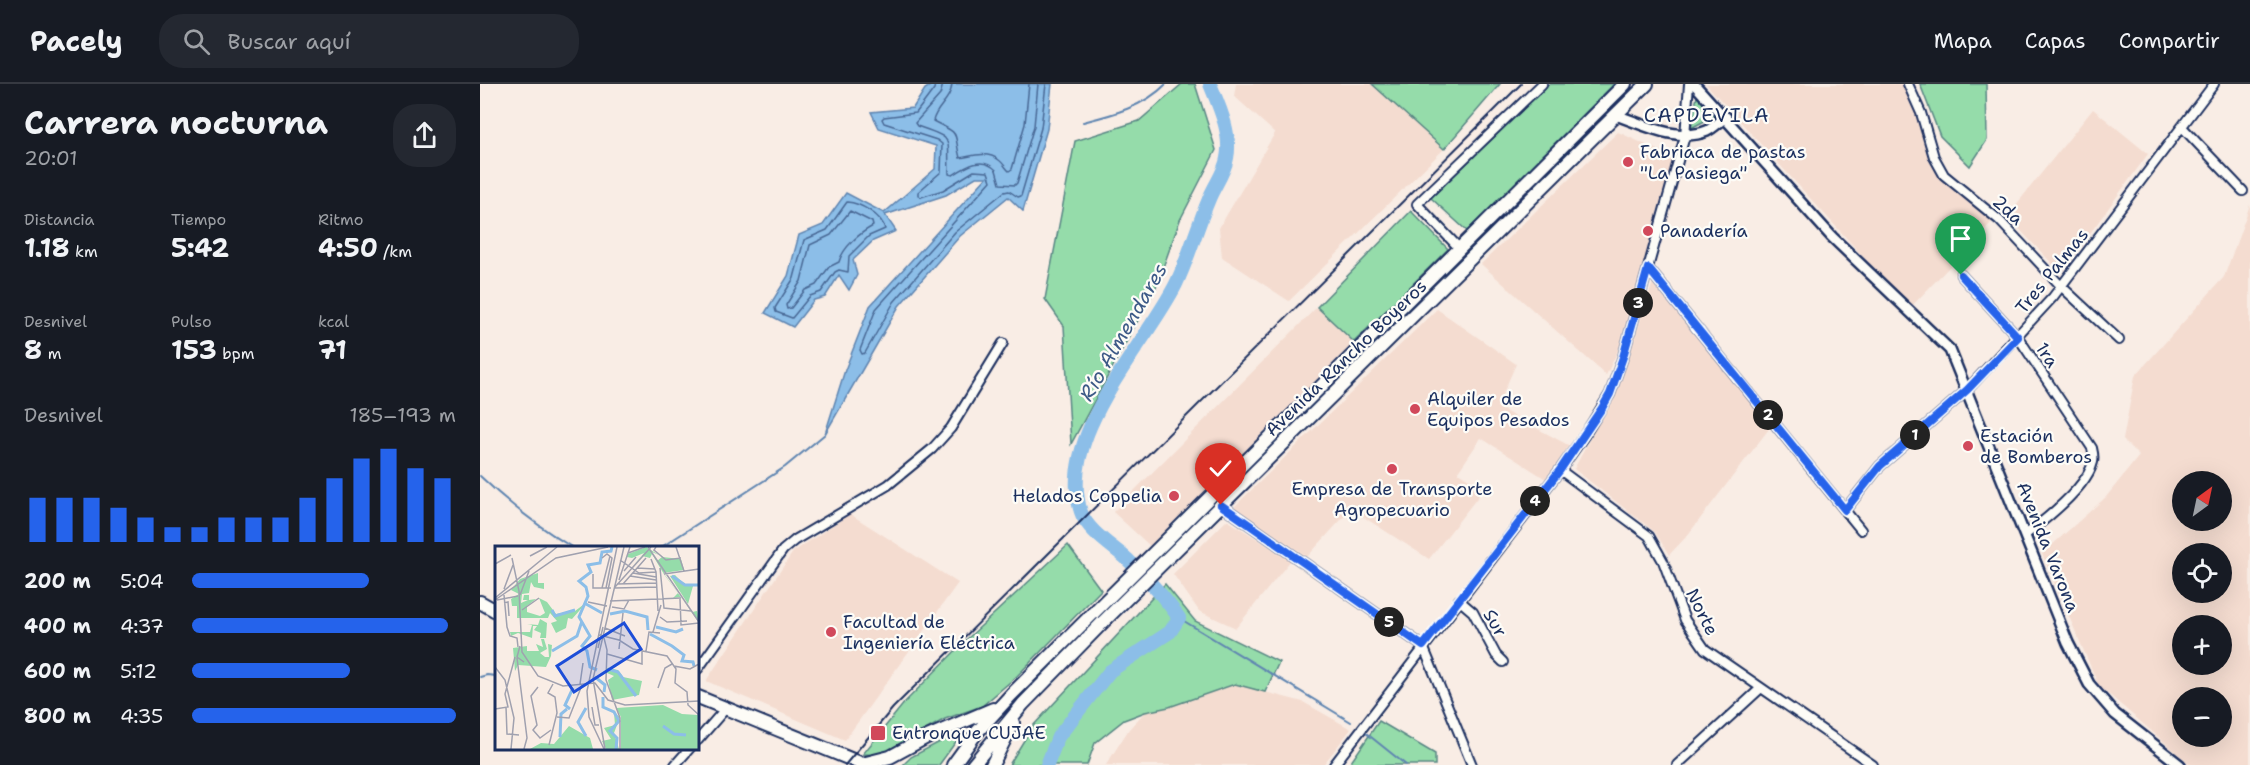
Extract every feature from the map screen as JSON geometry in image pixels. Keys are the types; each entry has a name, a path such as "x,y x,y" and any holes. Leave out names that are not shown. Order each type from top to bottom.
{"highway":[{"name":"Avenida Rancho Boyeros","path":"953,765 977,732 1011,695 1101,616 1176,542 1460,249 1625,84"},
{"name":"Avenida Rancho Boyeros","path":"1176,542 1221,505 1647,84"},
{"path":"480,602 495,610"},
{"name":"Avenida Rancho Boyeros","path":"973,765 1101,616"},
{"path":"699,697 864,764 882,760 925,738 980,716 994,709 1011,695"},
{"path":"992,765 1023,705"},
{"path":"888,765 897,753"}],"street":[{"path":"1460,249 1417,204 1542,84"},
{"path":"1334,765 1560,470 1610,394 1623,357 1685,136 1689,84"},
{"name":"Avenida Varona","path":"1694,84 1832,237 1950,350 2068,643 2089,684 2115,714 2180,765"},
{"name":"2da","path":"1908,84 1921,113 1934,157 1944,175 1999,220 2061,286 2119,340"},
{"name":"Tres Palmas","path":"1845,510 1880,466 1967,390 2018,337 2061,286 2183,128 2214,84"},
{"path":"1616,115 1685,136 1707,131 1726,117"},
{"path":"2183,128 2243,191"},
{"path":"1648,268 1861,530"},
{"name":"1ra","path":"1961,275 2018,337 2092,448 2094,460 2087,475 2073,492 2025,535"},
{"path":"699,668 783,550 795,540 888,485 932,449 951,428 1003,343"},
{"name":"Norte","path":"1560,470 1649,536 1663,561 1685,620 1705,649 1873,765"},
{"path":"1221,505 1423,646 1472,765"},
{"name":"Sur","path":"1459,600 1473,612 1496,655 1503,662"},
{"path":"1677,765 1761,688"},
{"path":"699,739 726,708"},
{"path":"675,765 688,750"}],"shaded area":[{"path":"1236,84 1372,84 1444,149 1289,301 1222,257 1219,228 1275,133 1234,96"},
{"path":"1706,84 1902,84 1920,118 1939,177 1993,221 1910,308"},
{"path":"2093,109 2148,154 2061,273 2007,216"},
{"path":"1618,132 1673,157 1621,345 1606,375 1481,264"},
{"path":"2250,205 2250,765 2191,765 2099,686 2042,554 2106,497 2139,456 2123,440 2135,376 2224,277"},
{"path":"1654,279 1772,425 1687,536 1669,555 1655,532 1574,469 1618,387"},
{"path":"1317,307 1354,342 1150,546 1113,512"},
{"path":"1437,309 1516,364 1497,407 1570,446 1546,479 1481,438 1458,472 1484,489 1429,559 1351,509 1307,557 1233,508"},
{"name":"Facultad de Ingeniería Eléctrica","path":"850,514 958,583 845,740 706,681 793,552"},
{"path":"1227,520 1291,560 1236,628 1199,611 1173,574"},
{"path":"1235,684 1303,702 1351,729 1323,765 1106,765 1129,729 1145,712 1169,707"}],"green space":[{"path":"1182,84 1195,84 1216,150 1180,220 1156,287 1071,444 1064,326 1045,299 1075,141 1139,121"},
{"path":"1372,84 1500,84 1444,149"},
{"path":"1549,84 1614,84 1467,231 1431,198"},
{"path":"1920,84 1986,84 1987,140 1970,166 1940,136"},
{"path":"1697,96 1716,115 1691,128"},
{"path":"1411,211 1448,249 1354,342 1317,307"},
{"path":"1068,545 1101,590 1017,676 982,706 945,719 881,755 863,754 905,702 966,640"},
{"path":"1165,584 1195,621 1279,662 1265,692 1235,684 1124,720 1095,743 1087,765 1009,765 1032,727"},
{"path":"1379,721 1435,754 1435,765 1349,765"},
{"path":"957,733 960,736 939,765 903,765 911,757"}],"water":[{"path":"933,84 1052,84 1047,129 1023,211 1008,197 960,236 899,306 825,434 845,370 870,306 987,177 976,177 946,195 885,215 896,231 873,241 853,260 857,275 849,290 839,275 825,297 814,300 793,327 765,313 788,276 799,235 823,225 846,193 884,213 935,169 936,146 879,128 871,112 913,108 925,89"}],"waterway":[{"path":"1083,122 1116,113 1148,99 1166,84"},
{"name":"Río Almendares","path":"1047,765 1058,737 1110,671 1170,632 1179,618 1142,574 1089,526 1081,512 1077,483 1081,453 1092,423 1126,363 1176,284 1209,199 1226,163 1228,139 1221,111 1210,84"},
{"path":"663,546 785,467 825,434"},
{"path":"480,476 524,514 570,546"},
{"path":"1179,618 1351,722"},
{"path":"480,677 495,676"},
{"path":"1366,733 1406,765"}],"railway":[{"path":"845,765 893,708 1521,84"}],"place":[{"name":"Fabriaca de pastas \"La Pasiega\"","path":"1628,162"},
{"name":"Panadería","path":"1648,231"},
{"name":"Alquiler de Equipos Pesados","path":"1415,409"},
{"name":"Estación de Bomberos","path":"1968,446"},
{"name":"Empresa de Transporte Agropecuario","path":"1392,469"},
{"name":"Helados Coppelia","path":"1174,496"},
{"name":"Facultad de Ingeniería Eléctrica","path":"831,632"},
{"name":"Entronque CUJAE","path":"878,733"}],"district":[{"name":"CAPDEVILA","path":"1707,115"}],"route":[{"path":"1221,505 1423,646 1560,470 1602,408 1610,394 1623,357 1648,268 1845,510 1880,466 1967,390 2018,337 1961,275"}]}
